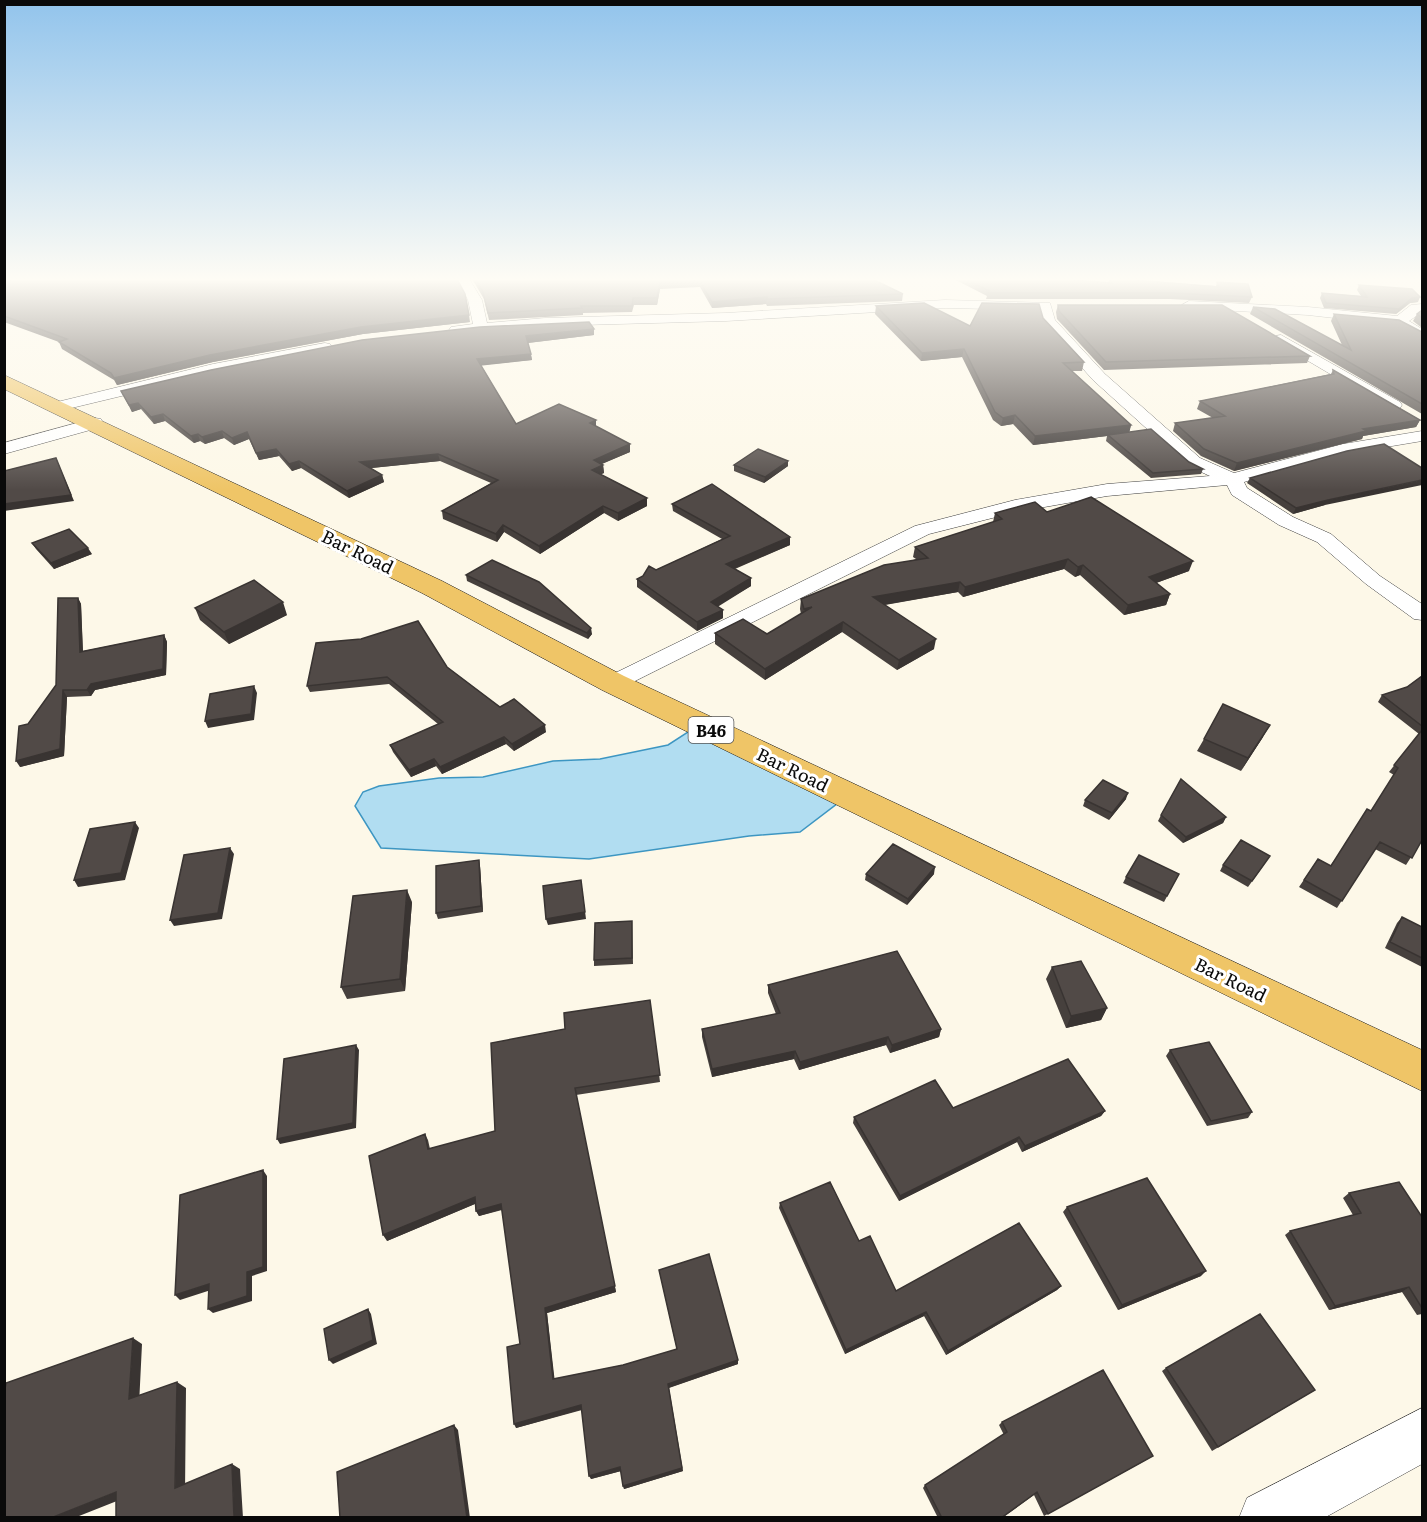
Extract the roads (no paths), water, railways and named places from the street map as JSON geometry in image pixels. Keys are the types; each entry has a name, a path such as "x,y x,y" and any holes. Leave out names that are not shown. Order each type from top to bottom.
{"main road":[{"name":"Bar Road","path":"4,381 432,587 613,683 1422,1071"}],"street":[{"path":"59,406 213,369 324,348"},
{"path":"1073,348 1099,377 1194,462 1233,479 1239,491 1286,521 1324,538 1373,580 1422,614"},
{"path":"1295,348 1403,411"},
{"path":"4,449 95,423"},
{"path":"613,683 922,530 1015,506 1107,490 1233,479 1343,449 1422,436"},
{"path":"1267,1518 1422,1435"}],"water":[{"path":"694,728 838,803 800,832 749,836 589,859 381,848 355,806 363,792 379,786 439,778 483,777 553,761 600,759 668,745"}]}
